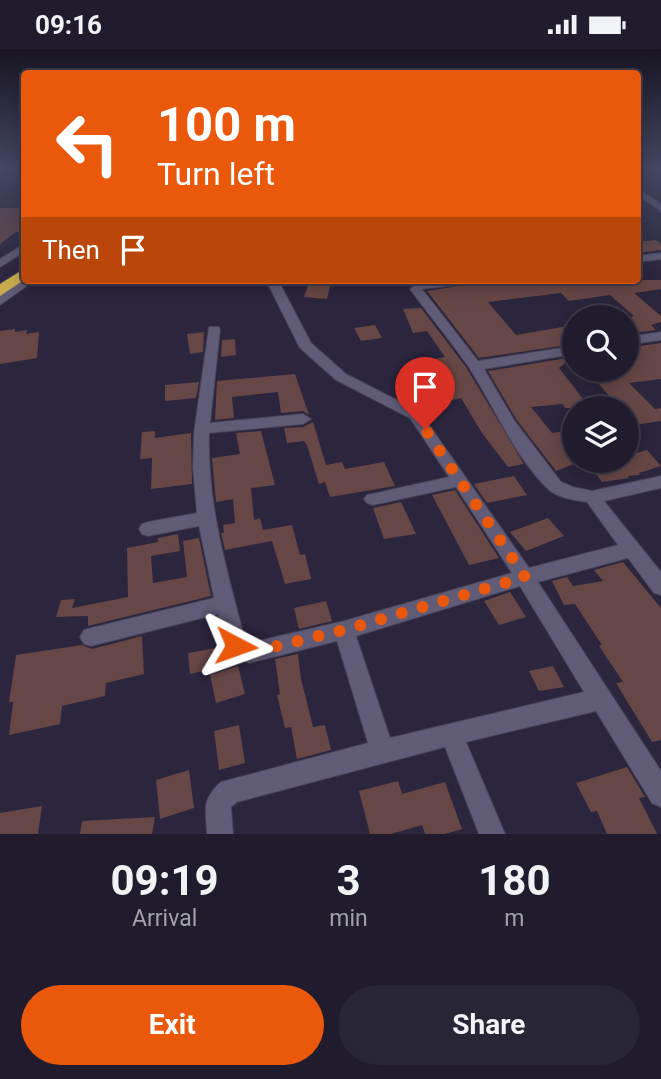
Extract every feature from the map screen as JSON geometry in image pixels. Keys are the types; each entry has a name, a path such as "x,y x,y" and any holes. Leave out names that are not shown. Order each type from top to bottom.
{"highway":[{"path":"0,275 21,259"},
{"path":"0,291 21,275"}],"street":[{"path":"0,264 21,249"},
{"path":"641,258 661,256"},
{"path":"0,300 23,284"},
{"path":"274,284 305,345 341,377 415,415 525,577 661,794"},
{"path":"421,284 416,292 475,366 508,422 555,486 570,493 592,497 661,482"},
{"path":"214,330 202,429 201,469 225,604 236,646 244,653 344,630 632,549"},
{"path":"639,339 661,335"},
{"path":"475,366 562,352"},
{"path":"202,429 303,419"},
{"path":"373,499 461,480"},
{"path":"592,497 661,587"},
{"path":"148,529 208,518"},
{"path":"91,637 225,604"},
{"path":"344,630 383,751"},
{"path":"220,834 217,809 220,797 224,794 383,751 602,699"},
{"path":"451,734 492,834"}],"building":[{"path":"0,208 21,208 21,233 16,232 0,244"},
{"path":"656,240 661,244 661,250 641,252 641,242"},
{"path":"641,280 661,280 661,289 634,293 661,316 661,322 651,325 656,330 639,332 639,305 621,305 610,295 569,301 561,293 488,302 516,335 562,327 562,346 479,358 427,291 471,284 641,284"},
{"path":"308,285 330,286 327,299 304,297"},
{"path":"421,308 466,367 524,464 508,467 482,433 461,398 433,405 418,385 410,371 425,368 420,361 445,357 427,331 413,333 403,309"},
{"path":"375,325 382,338 361,341 354,328"},
{"path":"15,329 15,332 27,330 26,334 39,332 37,358 0,364 0,331"},
{"path":"204,332 203,352 190,354 187,334"},
{"path":"235,339 236,355 221,357 222,340"},
{"path":"661,343 661,379 639,382 639,346"},
{"path":"562,359 562,366 559,368 562,372 562,382 570,382 581,396 562,396 562,404 531,407 552,433 562,432 562,469 556,471 516,419 488,371"},
{"path":"295,374 309,415 303,411 281,413 278,392 232,397 234,418 215,420 217,381"},
{"path":"199,382 196,398 165,401 165,385"},
{"path":"597,382 637,382 629,383 655,409 661,408 661,421 639,424 639,396 609,396"},
{"path":"313,422 326,465 342,462 345,469 384,462 395,486 330,497 325,482 319,484 304,441 287,443 284,428 303,427"},
{"path":"155,431 155,438 191,433 192,484 151,489 152,458 140,459 142,432"},
{"path":"261,431 275,485 251,488 254,520 260,518 263,530 292,525 300,555 305,554 311,579 285,584 272,541 225,550 221,533 224,533 223,525 235,523 233,499 216,502 212,458 240,454 236,433"},
{"path":"647,450 661,466 639,473 639,452"},
{"path":"596,473 640,475 628,476 629,478 602,482"},
{"path":"514,476 527,495 487,503 474,484"},
{"path":"455,490 499,558 469,565 432,495"},
{"path":"401,502 416,534 384,539 373,508"},
{"path":"548,518 564,536 526,551 510,532"},
{"path":"178,534 180,551 151,556 153,583 187,577 183,541 199,538 211,596 88,626 88,616 56,617 61,600 75,599 72,608 128,597 127,548 158,542 158,538"},
{"path":"623,562 661,608 661,740 652,742 616,683 623,682 599,646 602,645 575,604 564,605 552,581 567,577 573,586 603,581 594,570"},
{"path":"510,592 526,617 499,625 484,601"},
{"path":"326,601 332,621 299,629 294,608"},
{"path":"142,636 144,674 106,683 105,696 62,706 60,724 9,735 13,702 9,702 16,655 82,645 92,649"},
{"path":"216,648 217,668 190,674 188,653"},
{"path":"298,654 313,727 325,725 331,750 297,759 291,727 285,728 277,695 280,694 275,659"},
{"path":"238,666 245,694 216,703 210,675"},
{"path":"553,666 564,687 539,691 529,671"},
{"path":"239,725 245,763 219,770 214,731"},
{"path":"627,767 645,797 639,798 657,834 607,834 597,811 591,812 576,783"},
{"path":"189,770 194,808 160,819 156,780"},
{"path":"398,781 402,794 445,782 462,829 445,834 425,834 422,825 391,834 370,834 359,791"},
{"path":"42,806 38,834 0,834 0,813"},
{"path":"155,817 152,834 80,834 82,821"}],"route":[{"path":"236,646 248,653 344,630 525,577 425,429"}]}
